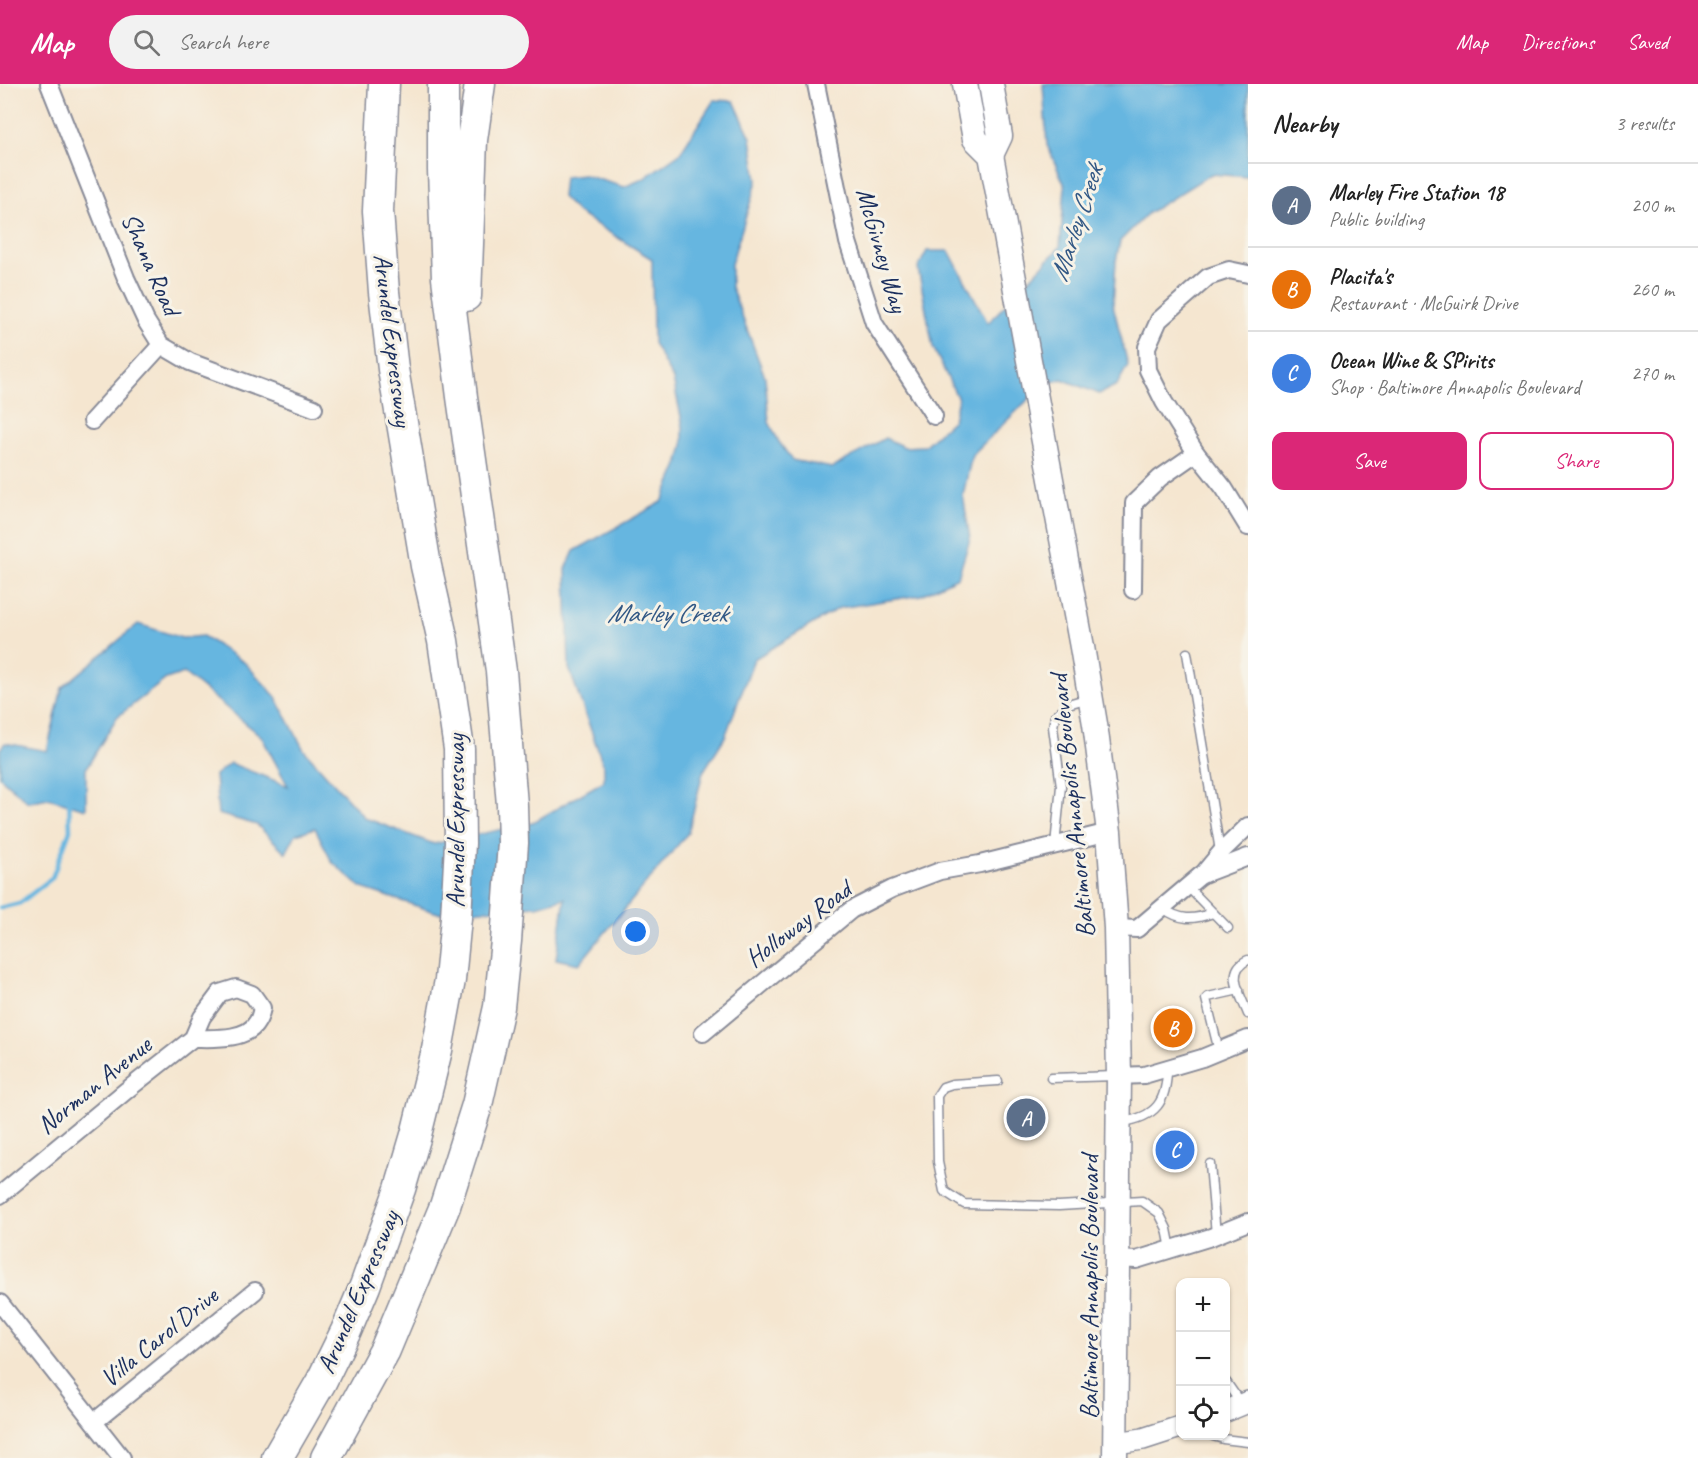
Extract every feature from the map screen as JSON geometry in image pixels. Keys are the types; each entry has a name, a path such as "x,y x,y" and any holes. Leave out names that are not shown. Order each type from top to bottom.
{"highway":[{"path":"368,84 365,138 380,162"},
{"name":"Arundel Expressway","path":"277,1458 321,1382 346,1331 383,1240 400,1189 429,1089 444,1014 459,884 461,808 459,749 443,641 426,566 393,369 384,292 378,211 384,84"},
{"name":"Arundel Expressway","path":"326,1458 386,1350 445,1206 480,1094 500,1007 506,941 513,843 512,805 501,671 447,278 443,84"},
{"path":"462,398 472,140 480,84"}],"main road":[{"name":"Baltimore Annapolis Boulevard","path":"965,84 975,139 991,156 1091,697 1109,832 1116,928 1119,1076 1116,1451"},
{"name":"Baltimore Annapolis Boulevard","path":"991,84 1000,136 991,156"}],"street":[{"name":"Shana Road","path":"49,84 126,278 146,321 162,345 190,362 314,408"},
{"name":"McGivney Way","path":"816,84 848,242 874,323 934,416"},
{"path":"1229,270 1248,288"},
{"path":"1248,274 1229,270 1208,277 1159,320 1147,347 1148,370 1164,402 1196,453 1224,488 1248,527"},
{"path":"92,421 162,345"},
{"path":"1133,590 1134,503 1160,478 1196,453"},
{"path":"1116,928 1137,929 1202,875 1221,852 1248,826"},
{"name":"Holloway Road","path":"703,1033 851,910 892,888 940,871 980,864 1109,832"},
{"path":"1202,875 1248,857"},
{"name":"Norman Avenue","path":"0,1195 193,1038"},
{"path":"1119,1076 1144,1075 1219,1051 1248,1039"},
{"path":"1116,1259 1136,1260 1216,1235 1248,1222"},
{"name":"Villa Carol Drive","path":"94,1422 255,1291"},
{"path":"0,1303 122,1458"},
{"path":"1116,1451 1176,1428"}],"lane":[{"path":"1187,653 1221,852"},
{"path":"1055,846 1061,786 1053,727 1055,716 1068,704 1091,697"},
{"path":"1188,887 1228,928"},
{"path":"1162,908 1172,915 1185,918 1213,913"},
{"path":"1248,960 1240,964 1235,977 1248,1014"},
{"path":"1219,1051 1206,999 1239,990"},
{"path":"1119,1122 1138,1120 1152,1111 1162,1098 1167,1086 1167,1068"},
{"path":"1051,1078 1119,1076"},
{"path":"998,1081 952,1084 943,1087 937,1096 938,1162 944,1191 963,1204 1059,1206 1142,1201 1159,1213 1167,1229 1171,1249"},
{"path":"1210,1164 1216,1235"},
{"path":"1228,1386 1235,1395 1237,1406"},
{"path":"1230,1440 1248,1442"}],"water":[{"name":"Marley Creek","path":"1043,84 1248,84 1248,177 1211,174 1148,213 1120,241 1116,261 1113,305 1128,365 1117,385 1099,394 1062,379 1043,385 972,455 963,495 970,539 958,577 921,595 839,608 754,659 725,737 703,772 688,833 579,964 556,959 565,898 537,906 438,913 362,888 332,862 315,828 296,834 286,853 257,825 218,814 215,775 230,763 288,786 261,736 184,673 166,679 117,717 86,769 86,809 48,798 28,802 0,777 0,749 5,743 47,751 62,688 138,624 182,638 203,636 245,663 276,697 304,750 365,818 434,844 532,823 604,781 604,767 569,668 566,569 574,551 662,502 678,465 683,446 683,426 673,379 653,343 652,259 578,213 562,197 564,177 584,175 624,187 643,179 680,153 714,100 734,101 751,138 757,181 731,264 731,287 765,377 769,422 779,442 792,460 832,468 885,438 904,447 924,446 953,420 958,399 933,347 918,268 927,251 949,251 988,323 1060,247 1065,186 1047,145"}],"waterway":[{"name":"Marley Creek","path":"0,908 20,903 52,878 70,830 69,798"}],"place":[{"name":"Placita's","path":"1173,1028"},
{"name":"Marley Fire Station 18","path":"1026,1118"},
{"name":"Ocean Wine & SPirits","path":"1175,1150"}]}
